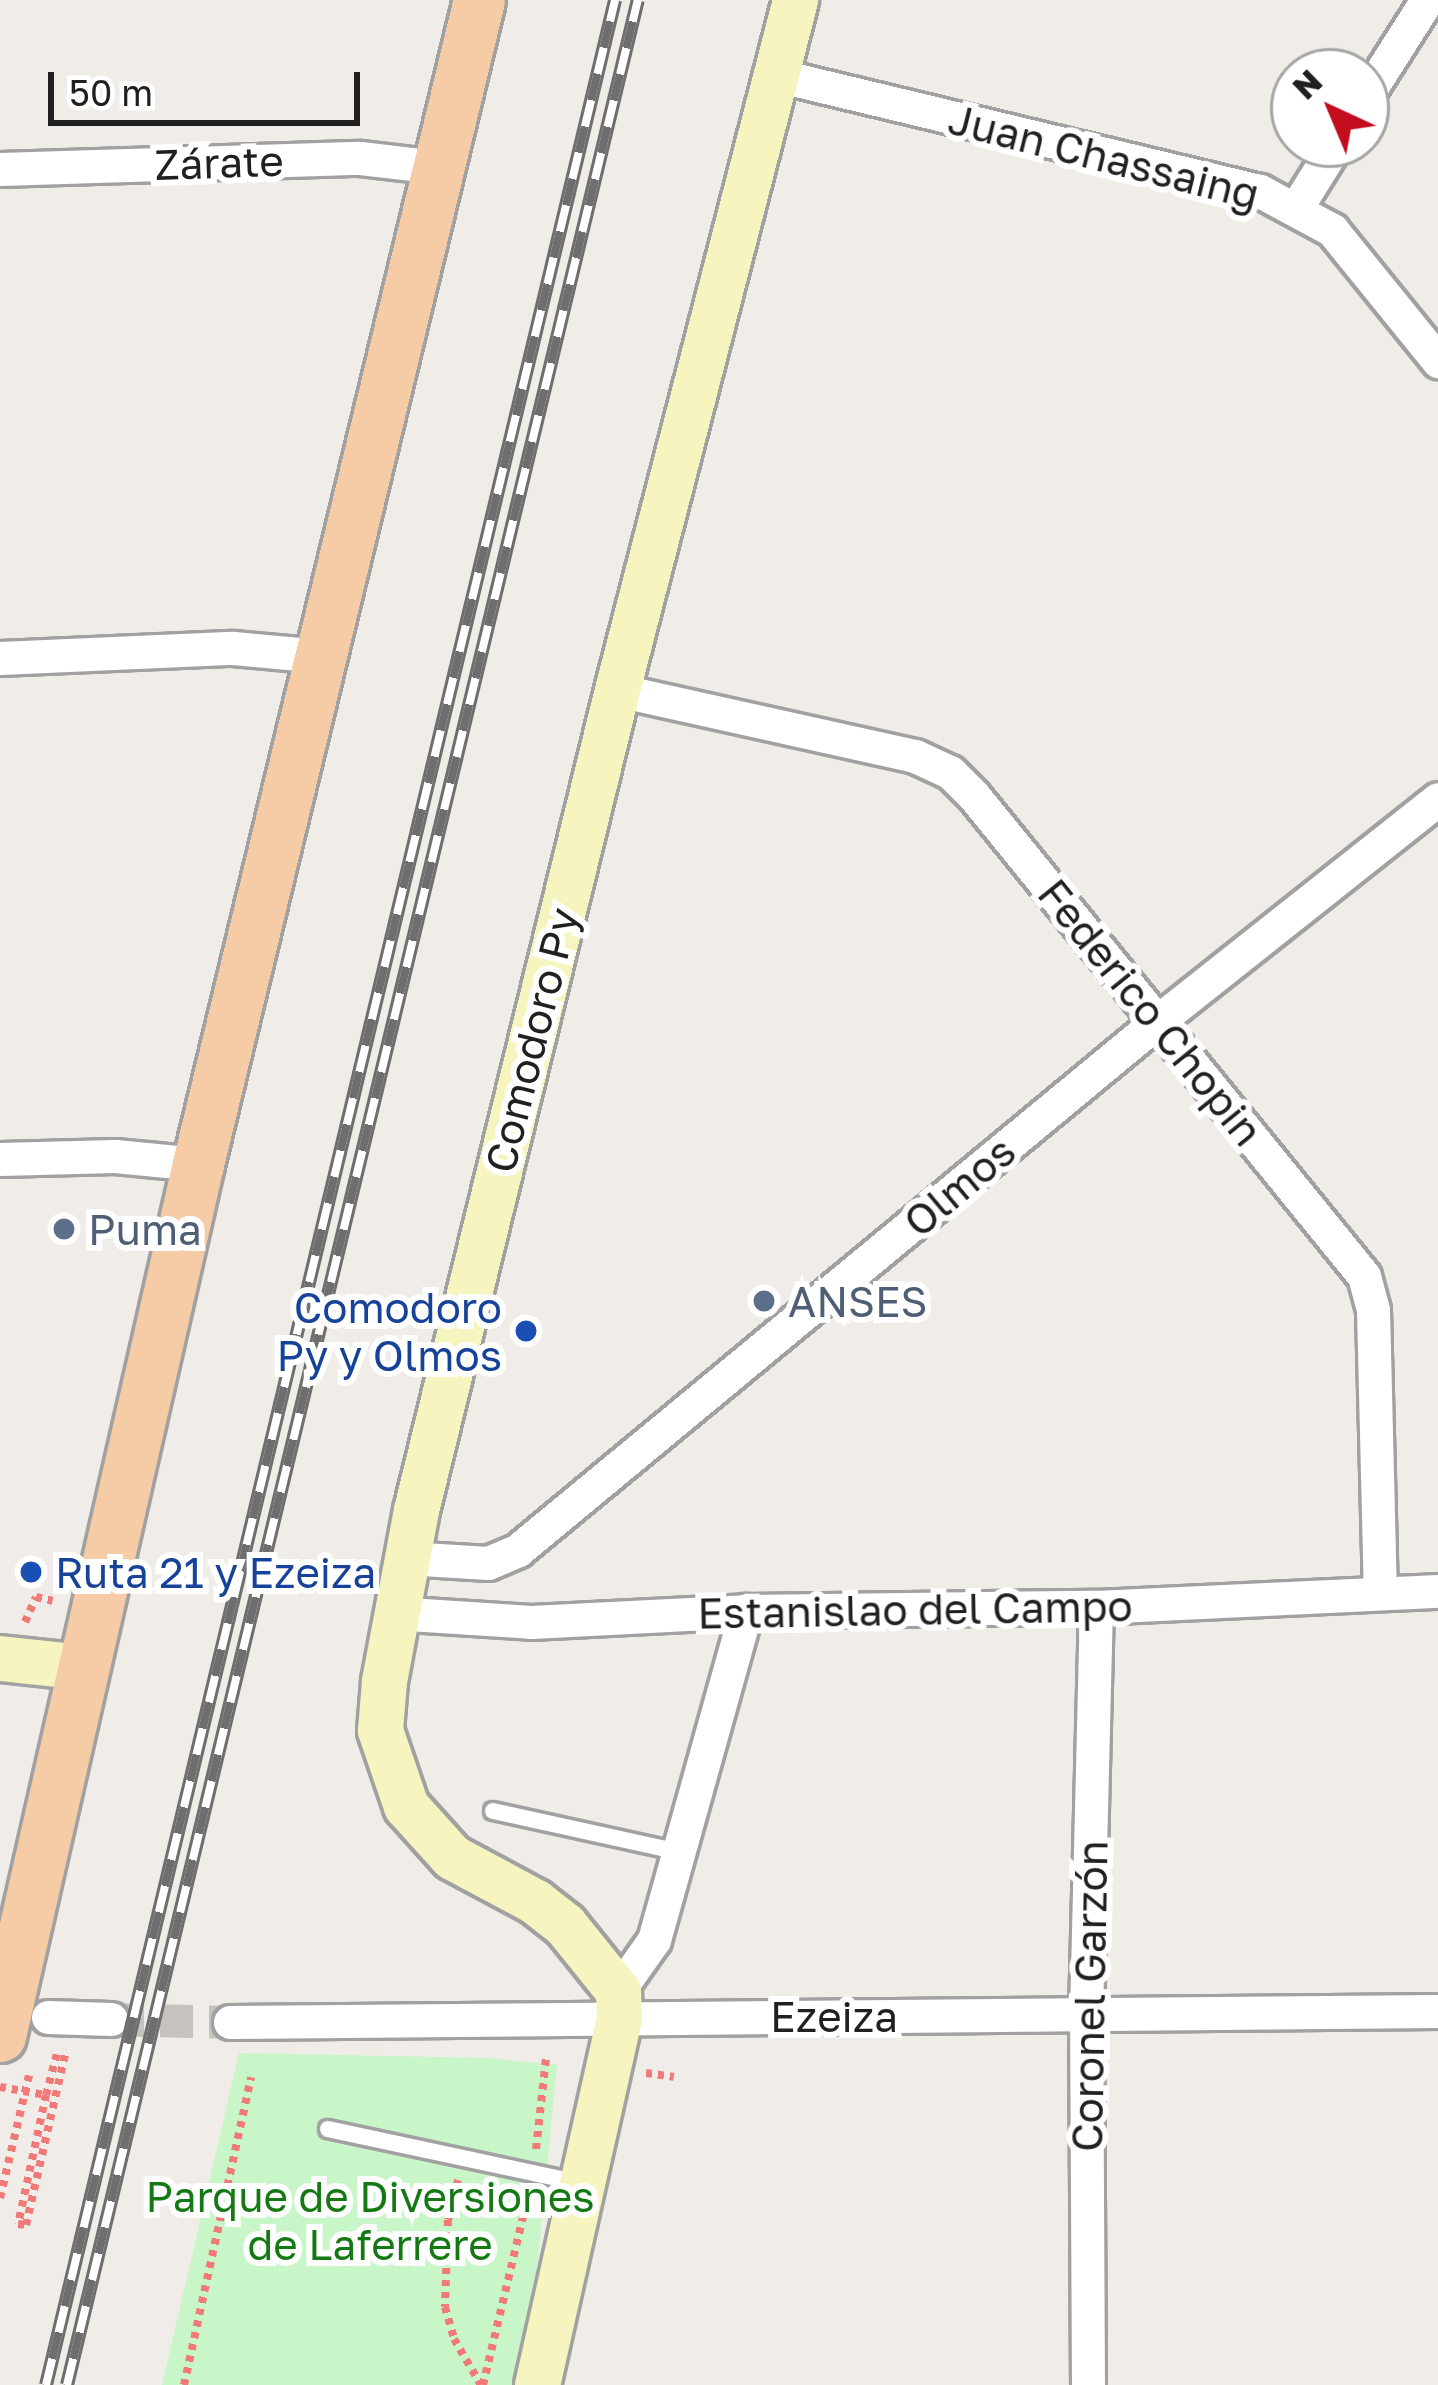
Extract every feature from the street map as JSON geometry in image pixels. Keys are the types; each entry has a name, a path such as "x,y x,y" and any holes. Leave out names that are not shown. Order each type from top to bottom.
{"main road":[{"path":"0,2036 198,1163 478,0"},
{"name":"Comodoro Py","path":"618,2005 565,1925 536,1902 452,1857 406,1806 380,1730 393,1613 406,1558 617,690 795,0"},
{"path":"0,1658 82,1667"},
{"path":"536,2385 618,2005"}],"street":[{"path":"1390,58 1426,0"},
{"name":"Juan Chassaing","path":"776,75 1260,191 1332,230 1438,361"},
{"name":"Zárate","path":"0,169 360,158 438,166"},
{"path":"1296,208 1321,168"},
{"path":"0,658 233,648 322,656"},
{"name":"Federico Chopin","path":"617,690 915,755 950,772 1364,1276 1373,1310 1380,1593"},
{"name":"Olmos","path":"406,1558 488,1563 518,1550 1158,1021 1438,799"},
{"path":"0,1159 115,1156 198,1163"},
{"name":"Estanislao del Campo","path":"393,1613 531,1622 746,1611 1096,1607 1438,1591"},
{"name":"Coronel Garzón","path":"1088,2385 1086,2014 1096,1607"},
{"path":"618,2005 654,1940 746,1611"},
{"name":"Ezeiza","path":"230,2022 618,2005 1086,2014 1438,2011"},
{"path":"58,2027 111,2019"}],"lane":[{"path":"493,1811 679,1852"},
{"path":"328,2128 582,2183"}],"path":[{"path":"54,2065 46,2095 18,2224 26,2225 58,2027"},
{"path":"482,2385 533,2173 546,2059"},
{"path":"184,2385 251,2077"},
{"path":"0,2087 46,2095"},
{"path":"463,2158 448,2220 445,2307 454,2339 482,2385"}],"green space":[{"name":"Parque de Diversiones de Laferrere","path":"239,2053 488,2058 557,2065 536,2281 513,2385 162,2385"}],"tunnel":[{"path":"111,2019 230,2022"}],"railway":[{"path":"46,2385 615,0"},
{"path":"67,2385 638,0"}],"place":[{"name":"Puma","path":"64,1229"},
{"name":"ANSES","path":"764,1301"},
{"name":"Comodoro Py y Olmos","path":"526,1331"},
{"name":"Ruta 21 y Ezeiza","path":"31,1572"}]}
